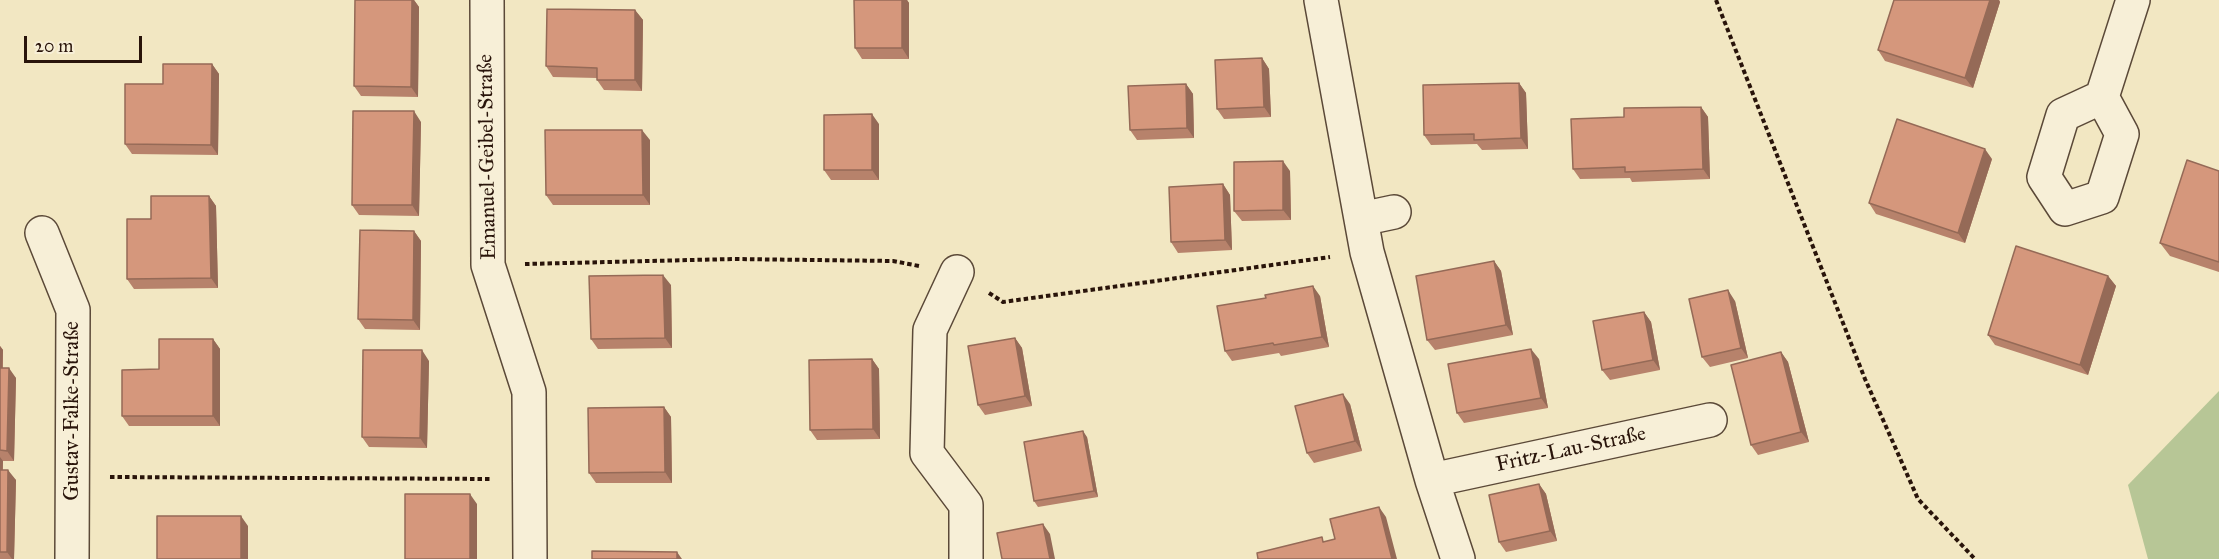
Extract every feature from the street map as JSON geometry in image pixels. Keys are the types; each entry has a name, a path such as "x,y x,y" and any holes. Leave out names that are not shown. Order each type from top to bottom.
{"street":[{"name":"Emanuel-Geibel-Straße","path":"487,0 488,265 529,392 530,559"},
{"path":"1322,0 1367,252 1432,480 1458,559"},
{"path":"2102,97 2133,0"},
{"path":"1361,219 1394,212"},
{"name":"Gustav-Falke-Straße","path":"42,233 73,310 72,559"},
{"path":"957,272 930,330 927,453 966,505 966,559"},
{"name":"Fritz-Lau-Straße","path":"1432,480 1710,420"}],"path":[{"path":"1716,0 1865,379 1918,499 1975,559"},
{"path":"72,477 529,479"}],"green space":[{"path":"2219,391 2219,559 2148,559 2128,485"}],"building":[{"path":"355,0 412,0 411,87 354,86"},
{"path":"854,0 902,0 902,48 855,48"},
{"path":"1894,0 1990,0 1965,78 1878,50"},
{"path":"547,9 635,10 635,80 597,80 597,68 546,66"},
{"path":"1262,58 1264,107 1217,109 1215,60"},
{"path":"163,64 212,64 211,145 125,144 125,84 163,84"},
{"path":"1519,83 1521,138 1474,140 1474,134 1424,135 1423,85"},
{"path":"1186,84 1187,128 1130,130 1128,86"},
{"path":"1701,107 1703,169 1625,172 1625,167 1573,169 1571,119 1624,117 1624,108"},
{"path":"353,111 414,111 412,205 352,205"},
{"path":"872,114 872,170 824,170 824,115"},
{"path":"1897,119 1985,149 1958,233 1869,203"},
{"path":"545,130 642,130 643,195 546,195"},
{"path":"2187,160 2219,171 2219,262 2160,243"},
{"path":"1283,161 1283,210 1234,211 1234,162"},
{"path":"1223,184 1225,240 1171,242 1169,187"},
{"path":"151,196 209,196 211,278 127,279 127,219 151,219"},
{"path":"360,230 414,231 413,320 358,319"},
{"path":"2016,246 2108,276 2080,365 1988,335"},
{"path":"1494,261 1506,325 1427,340 1416,276"},
{"path":"663,275 665,338 591,339 589,276"},
{"path":"1313,286 1322,337 1225,351 1217,306 1266,298 1265,295"},
{"path":"1728,290 1741,348 1702,357 1689,299"},
{"path":"1644,312 1653,360 1602,370 1593,321"},
{"path":"1015,338 1025,396 978,405 968,346"},
{"path":"159,339 213,339 213,416 122,416 122,370 159,369"},
{"path":"1531,349 1541,398 1457,413 1448,364"},
{"path":"363,350 422,350 420,438 362,437"},
{"path":"1781,352 1801,432 1751,445 1731,365"},
{"path":"872,359 873,429 810,430 809,360"},
{"path":"0,368 9,368 7,451 0,450"},
{"path":"1343,394 1355,441 1307,453 1295,406"},
{"path":"664,407 665,472 589,473 588,408"},
{"path":"1083,431 1094,491 1034,501 1024,442"},
{"path":"0,470 8,470 7,552 0,552"},
{"path":"1539,484 1550,531 1499,542 1489,495"},
{"path":"405,494 470,494 470,559 405,559"},
{"path":"1379,507 1392,559 1258,559 1257,553 1322,537 1323,542 1335,539 1330,519"},
{"path":"157,516 241,516 241,559 157,559"},
{"path":"1043,524 1050,559 1002,559 997,533"},
{"path":"592,551 677,552 677,559 592,559"}]}
